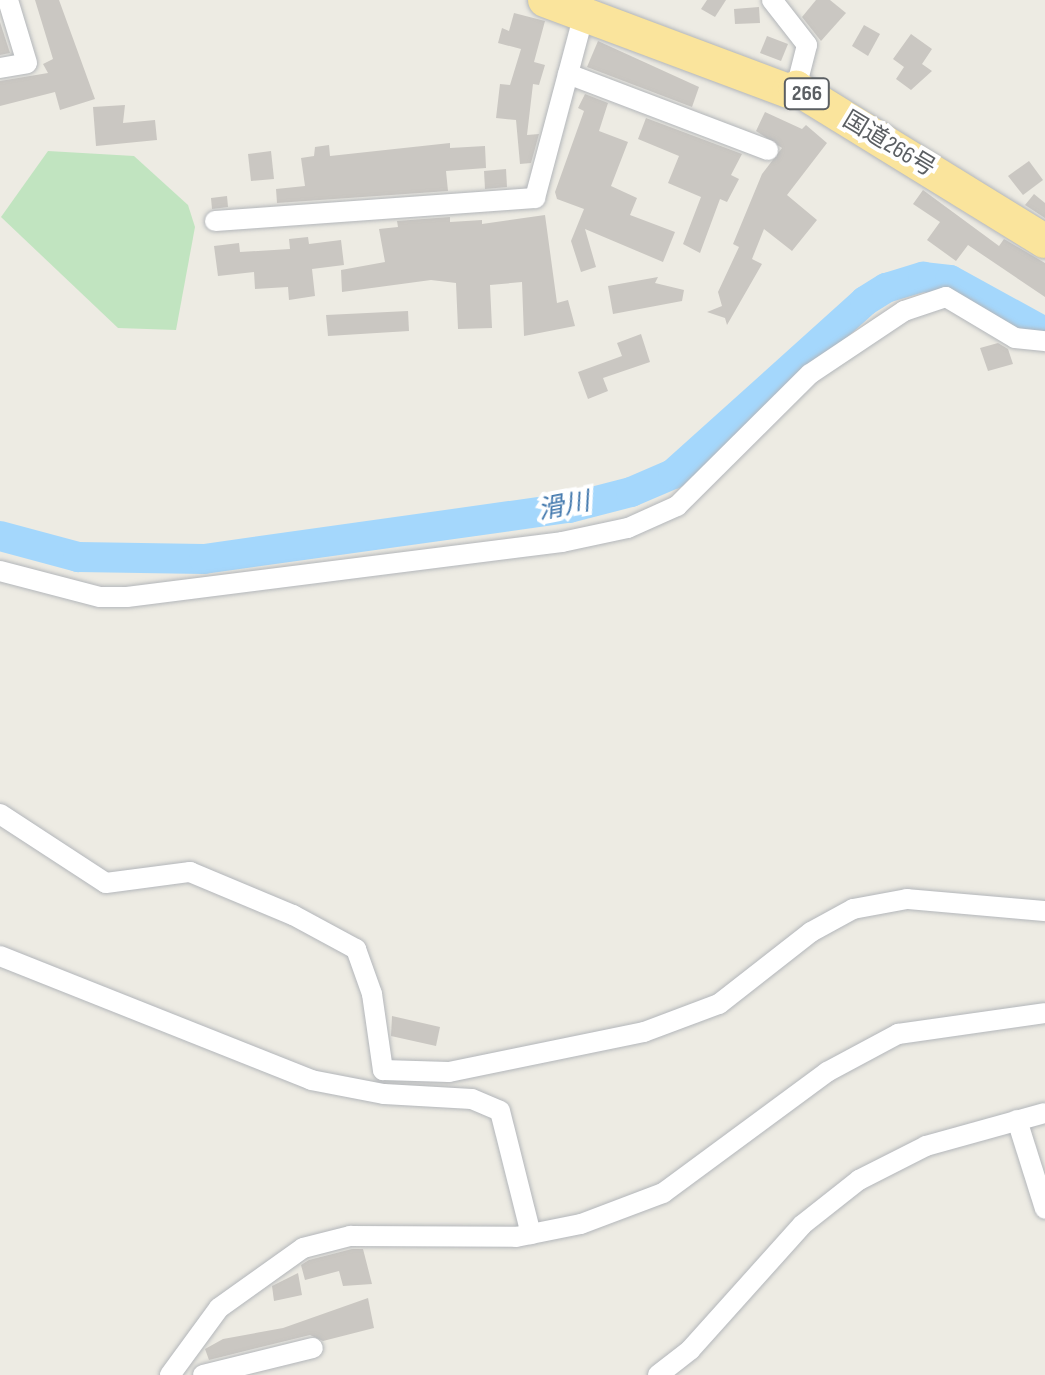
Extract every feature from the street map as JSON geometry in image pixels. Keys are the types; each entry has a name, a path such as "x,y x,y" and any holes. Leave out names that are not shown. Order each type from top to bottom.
{"highway":[{"name":"国道266号","path":"545,0 789,91 796,88 1045,241"}],"street":[{"path":"0,68 27,63 8,0"},
{"path":"772,0 807,45 796,88"},
{"path":"215,221 535,198 584,14"},
{"path":"568,74 768,150"},
{"path":"0,571 100,597 127,597 562,542 628,528 677,506 810,374 904,311 946,297 1015,338 1045,341"},
{"path":"0,814 106,883 190,872 356,949 372,994 383,1070 449,1072 644,1032 719,1004 811,932 853,909 907,899 1045,911"},
{"path":"0,956 311,1080 384,1094 472,1099 500,1111 531,1234"},
{"path":"170,1375 219,1308 303,1248 350,1236 531,1234 581,1224 663,1193 827,1072 898,1034 1045,1013"},
{"path":"658,1375 690,1350 737,1292 827,1202 898,1158 1045,1113"},
{"path":"1017,1120 1045,1209"},
{"path":"203,1375 313,1348"}],"green space":[{"path":"48,151 134,156 188,205 195,227 176,330 118,328 1,217"}],"building":[{"path":"35,0 59,0 95,99 60,110 55,92 0,106 0,81 48,73 43,64 53,59"},
{"path":"707,0 726,0 715,17 701,9"},
{"path":"816,0 830,0 846,13 821,41 802,17"},
{"path":"759,7 760,23 735,24 734,9"},
{"path":"514,13 545,21 534,62 545,65 539,85 533,84 527,135 539,134 531,163 520,164 516,120 496,118 500,84 510,85 521,49 498,43 502,28 509,31"},
{"path":"0,22 10,53 0,55"},
{"path":"864,25 880,34 868,56 852,46"},
{"path":"911,34 932,49 922,64 932,71 911,90 896,79 904,67 893,59"},
{"path":"767,36 788,44 781,61 760,53"},
{"path":"598,41 699,87 692,107 587,67"},
{"path":"585,94 608,103 599,131 628,142 611,186 637,198 630,215 675,232 663,262 585,229 596,267 581,272 571,241 584,209 557,199 555,192 584,111 578,108"},
{"path":"125,105 123,123 155,120 157,140 96,146 93,107"},
{"path":"765,112 802,129 806,125 827,143 787,195 817,220 792,251 764,229 752,259 762,264 727,325 725,318 707,312 722,306 718,292 739,247 733,244 762,174 782,148 756,131"},
{"path":"646,118 742,154 731,175 739,179 727,202 720,199 700,253 683,244 701,197 668,183 679,156 638,139"},
{"path":"450,143 450,148 485,146 486,168 446,171 448,191 277,203 276,189 305,186 301,158 314,156 315,147 329,145 330,156"},
{"path":"271,151 274,179 251,181 248,154"},
{"path":"1029,161 1043,180 1023,195 1008,176"},
{"path":"506,169 507,187 485,189 484,171"},
{"path":"923,190 999,246 1004,239 1045,263 1045,297 968,245 956,261 927,240 940,222 913,204"},
{"path":"1034,194 1045,203 1045,218 1025,205"},
{"path":"227,196 228,207 212,209 211,198"},
{"path":"545,215 557,303 568,300 575,326 524,336 522,282 490,285 492,328 458,329 456,283 431,280 342,292 341,270 385,262 379,229 398,227 397,221 450,217 450,222 482,220 482,224"},
{"path":"308,237 309,244 341,240 344,265 312,269 315,296 289,300 288,287 255,289 254,272 218,276 214,246 239,243 240,252 290,249 289,239"},
{"path":"658,277 655,283 684,290 682,301 613,314 608,286"},
{"path":"408,311 409,331 328,336 326,315"},
{"path":"641,334 650,362 603,378 608,391 588,399 578,372 622,356 617,343"},
{"path":"998,343 1008,349 1013,364 988,371 980,348"},
{"path":"392,1016 440,1027 436,1046 391,1036"},
{"path":"352,1249 363,1249 372,1284 343,1286 339,1271 305,1280 301,1265"},
{"path":"298,1273 302,1295 274,1301 272,1286"},
{"path":"368,1298 374,1328 323,1341 310,1335 209,1360 205,1349 223,1339 283,1328"}],"waterway":[{"name":"滑川","path":"0,536 78,557 204,559 569,508 631,492 673,474 865,301 886,288 923,277 950,280 1045,332"}]}
